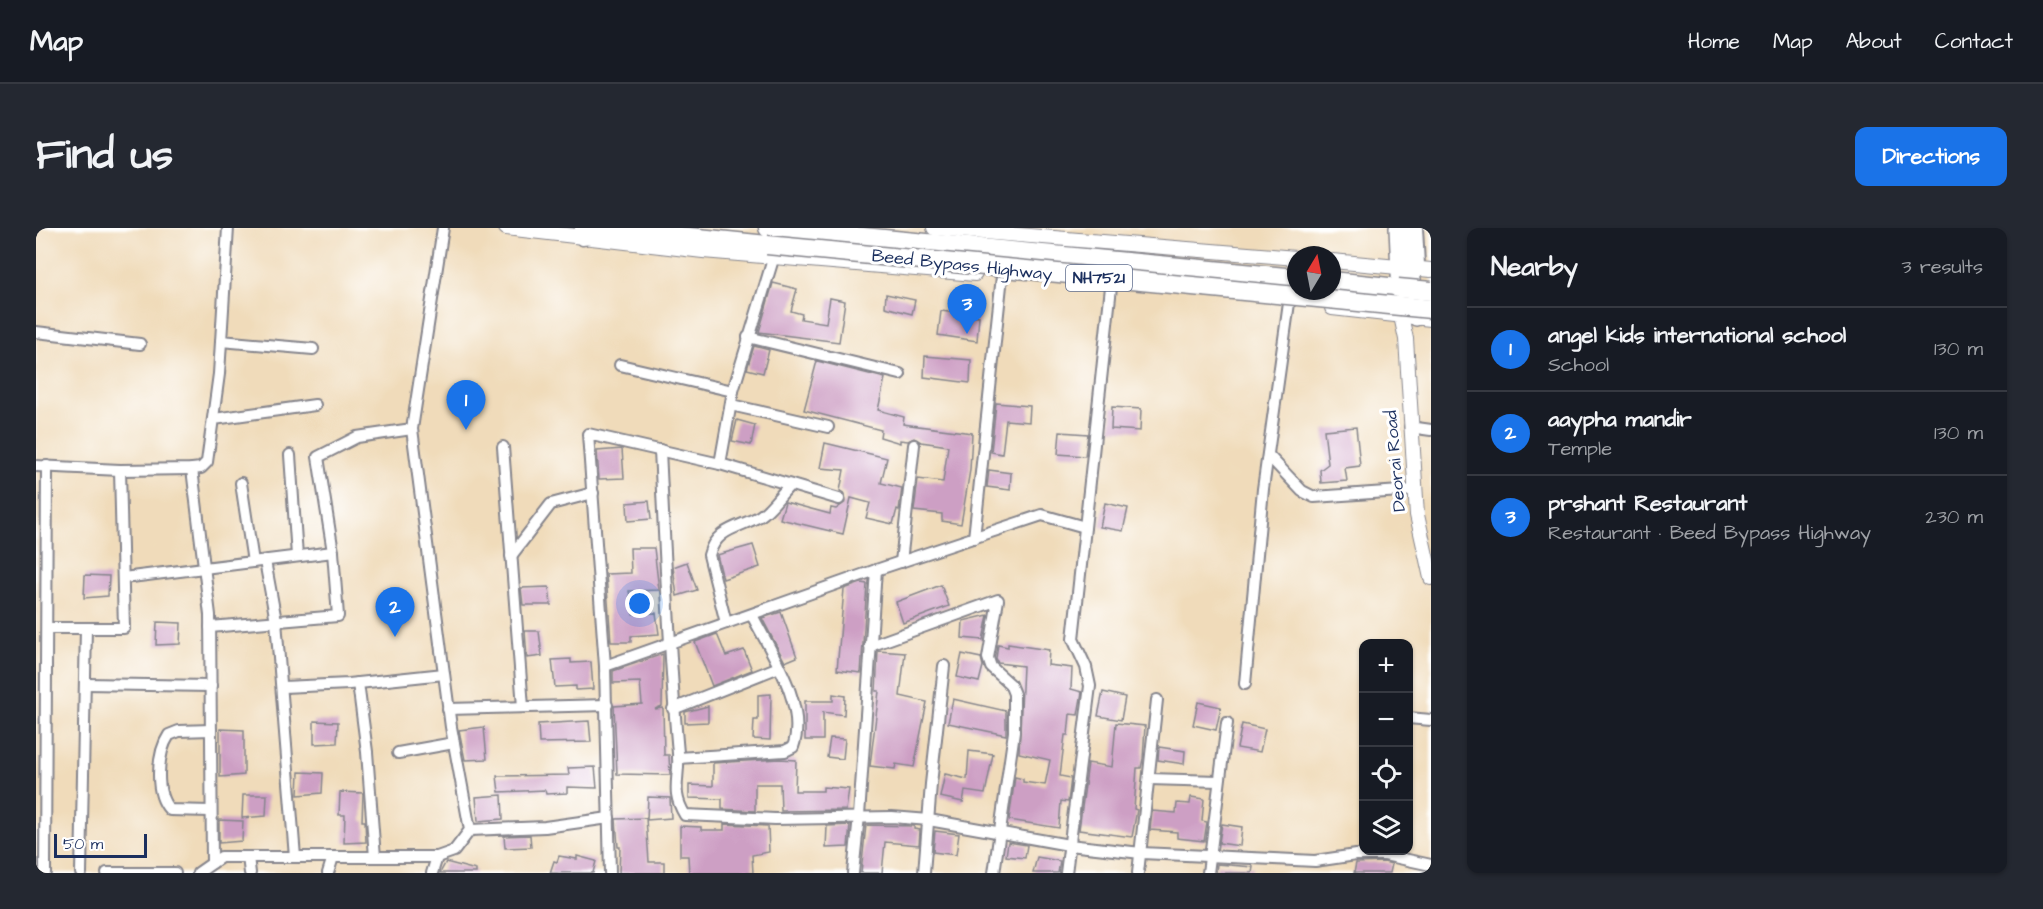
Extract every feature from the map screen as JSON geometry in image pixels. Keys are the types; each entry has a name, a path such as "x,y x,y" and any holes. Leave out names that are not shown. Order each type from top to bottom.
{"highway":[{"name":"Beed Bypass Highway","path":"600,228 1287,277"},
{"name":"Beed Bypass Highway","path":"769,239 1420,315"},
{"path":"1341,283 1431,291"}],"main road":[{"path":"1397,228 1415,268"},
{"path":"1409,228 1420,315"}],"street":[{"path":"42,867 42,768 48,601 41,466 120,470 192,469 201,468 207,462 214,419 221,341 228,228"},
{"path":"198,873 221,857 437,857 454,851 470,830 448,709 412,429 443,228"},
{"path":"507,228 769,239 1002,276 1420,315"},
{"path":"934,228 1287,257"},
{"path":"1341,262 1415,268 1417,228"},
{"path":"720,464 733,391 769,239"},
{"path":"974,538 1002,276"},
{"path":"1066,873 1090,686 1086,667 1073,639 1111,287"},
{"path":"1245,684 1263,489 1289,303"},
{"name":"Deorai Road","path":"1420,315 1406,339 1415,490 1431,578"},
{"path":"36,332 140,344"},
{"path":"747,337 900,374"},
{"path":"221,341 313,349"},
{"path":"620,364 733,391"},
{"path":"214,419 315,405"},
{"path":"731,405 828,428"},
{"path":"1410,427 1431,430"},
{"path":"210,627 338,616 333,552 318,457 357,437 412,429"},
{"path":"610,873 607,705 588,434 720,464 839,499"},
{"path":"901,562 914,445"},
{"path":"503,447 523,707"},
{"path":"660,450 678,758 676,801 685,815 775,819 859,816 929,820 1069,845 1141,853 1315,861 1356,855 1385,855 1431,866"},
{"path":"290,455 297,556"},
{"path":"1267,460 1302,491 1314,497 1415,490"},
{"path":"192,469 210,627 212,863"},
{"path":"48,628 124,628 120,470"},
{"path":"241,483 253,562"},
{"path":"726,623 709,555 711,546 724,531 761,515 790,485"},
{"path":"511,556 551,504 593,493"},
{"path":"605,666 876,570 1042,515 1085,527"},
{"path":"123,578 333,552"},
{"path":"265,561 276,621 283,687 295,857"},
{"path":"853,873 876,570"},
{"path":"36,598 48,601"},
{"path":"870,645 998,600 988,658 990,667 1010,684 1014,694 1014,732 994,873"},
{"path":"678,758 785,751 793,747 796,736 792,694 752,615"},
{"path":"81,873 86,628"},
{"path":"924,873 944,666"},
{"path":"674,709 779,667"},
{"path":"283,687 358,683 444,674"},
{"path":"358,683 367,752 375,857"},
{"path":"85,684 211,686"},
{"path":"1138,873 1157,700"},
{"path":"448,709 607,705"},
{"path":"1413,718 1431,720"},
{"path":"1208,873 1227,723"},
{"path":"210,811 170,810 164,803 161,792 160,755 169,735 178,731 211,730"},
{"path":"398,753 454,743"},
{"path":"1149,779 1219,781"},
{"path":"470,830 545,827 609,818"},
{"path":"248,857 250,873"},
{"path":"328,873 333,857"},
{"path":"432,873 437,857"},
{"path":"106,873 176,873"}],"building":[{"path":"773,283 797,289 791,311 802,314 801,319 826,323 830,298 845,301 839,342 759,332"},
{"path":"886,294 915,300 912,314 885,307"},
{"path":"941,311 979,316 977,341 938,335"},
{"path":"754,346 769,350 763,373 747,369"},
{"path":"925,356 971,360 970,383 924,377"},
{"path":"817,361 885,378 878,410 904,417 903,424 972,433 970,470 961,524 942,521 942,514 914,511 918,479 943,482 948,446 921,442 914,438 908,441 900,440 900,443 880,437 881,430 804,410"},
{"path":"996,403 1030,406 1029,422 1006,420 1002,454 991,452"},
{"path":"1112,407 1141,409 1140,431 1111,429"},
{"path":"737,420 755,425 751,445 732,441"},
{"path":"1356,427 1360,466 1345,468 1347,481 1321,483 1320,470 1328,464 1324,430"},
{"path":"1060,432 1088,434 1085,456 1058,454"},
{"path":"825,443 887,458 881,483 902,488 899,510 897,509 893,524 866,518 870,503 851,498 843,534 780,519 785,502 830,514 831,508 836,509 846,502 845,494 840,491 844,470 820,468"},
{"path":"622,449 624,478 599,479 597,451"},
{"path":"989,470 1011,473 1010,490 987,487"},
{"path":"649,501 651,519 628,521 627,503"},
{"path":"1105,503 1128,508 1123,531 1100,527"},
{"path":"753,545 760,567 723,579 717,555"},
{"path":"630,548 654,548 659,590 629,591 633,614 656,613 659,634 631,636 631,642 611,642 606,574 631,573"},
{"path":"687,562 697,590 677,596 673,567"},
{"path":"85,575 109,576 108,596 84,598"},
{"path":"861,583 867,584 861,673 837,670 844,589"},
{"path":"941,585 949,606 903,623 896,602"},
{"path":"549,587 551,605 523,605 521,588"},
{"path":"781,612 797,657 785,662 762,618"},
{"path":"988,615 983,640 962,638 963,621"},
{"path":"157,622 181,623 180,644 156,645"},
{"path":"525,631 539,631 542,656 527,658"},
{"path":"717,634 726,656 744,650 752,670 712,686 695,642"},
{"path":"1008,644 1049,650 1048,665 1072,668 1071,689 1082,692 1078,715 1070,714 1068,735 1065,735 1060,776 1071,778 1068,802 1061,801 1059,828 1009,820 1015,777 1023,779 1023,782 1045,785 1050,760 1019,753 1023,666 998,663 996,659 998,645 1008,647"},
{"path":"878,651 905,653 900,696 927,702 914,767 896,764 895,769 870,766 879,691 876,691"},
{"path":"663,654 662,706 655,709 663,708 664,755 669,755 670,775 617,774 614,706 642,704 640,682 613,683 613,671"},
{"path":"962,654 981,658 983,666 979,682 957,677"},
{"path":"571,659 571,663 591,662 593,689 576,690 576,686 555,687 552,660"},
{"path":"1103,692 1125,697 1121,720 1098,716"},
{"path":"771,694 770,740 753,739 754,720 758,720 758,695"},
{"path":"833,694 845,696 844,715 823,712 823,740 805,740 805,701 833,701"},
{"path":"953,699 1006,711 1006,735 948,723"},
{"path":"1198,702 1221,707 1216,730 1193,725"},
{"path":"708,706 708,722 685,723 685,712"},
{"path":"314,721 338,722 337,743 314,744"},
{"path":"589,721 591,742 539,743 538,724"},
{"path":"1116,723 1145,726 1143,759 1141,768 1137,768 1134,809 1137,810 1132,837 1079,830 1088,763 1112,767"},
{"path":"1242,724 1265,729 1260,752 1237,748"},
{"path":"484,727 487,759 465,760 459,730"},
{"path":"220,729 244,730 244,775 220,777"},
{"path":"830,738 845,739 843,759 827,757"},
{"path":"1159,747 1185,751 1184,764 1158,760"},
{"path":"969,751 993,754 985,794 965,791 963,802 940,797 945,774 967,779"},
{"path":"796,760 795,791 823,791 823,787 849,789 846,810 781,811 780,784 755,784 755,811 722,809 722,799 689,798 689,785 713,786 713,763"},
{"path":"595,767 597,788 567,787 567,793 546,794 545,790 499,792 497,776 569,775 568,768"},
{"path":"299,772 323,773 322,793 298,795"},
{"path":"340,792 363,793 362,821 365,821 366,842 344,843 345,815 339,815"},
{"path":"243,795 267,795 266,816 242,818"},
{"path":"502,795 503,819 478,821 476,797"},
{"path":"648,797 670,798 671,818 647,820"},
{"path":"1191,797 1204,799 1202,821 1207,822 1204,841 1177,838 1177,832 1150,830 1152,811 1176,813 1177,803 1190,804"},
{"path":"646,818 649,862 664,862 664,873 619,873 620,847 618,847 616,819"},
{"path":"219,820 243,821 242,841 219,843"},
{"path":"724,824 768,826 769,852 752,855 753,873 689,873 688,856 680,856 680,826 701,827 701,830 724,830"},
{"path":"1222,824 1242,827 1240,846 1219,843"},
{"path":"850,825 848,847 826,848 827,826"},
{"path":"866,825 914,826 914,829 920,830 919,845 885,842 882,873 861,873"},
{"path":"935,831 959,834 956,855 933,852"},
{"path":"530,835 531,847 505,848 504,836"},
{"path":"1008,842 1027,845 1025,858 1006,856"},
{"path":"559,856 577,859 577,856 596,861 593,873 550,873 554,861 557,862"},
{"path":"1037,857 1060,861 1058,873 1033,873"},
{"path":"446,862 476,870 476,873 440,873"},
{"path":"1356,863 1392,864 1390,873 1354,873"},
{"path":"1217,864 1253,867 1252,873 1216,873"}],"place":[{"name":"prshant Restaurant","path":"967,334"},
{"name":"angel kids international school","path":"466,430"},
{"name":"aaypha mandir","path":"395,637"}]}
